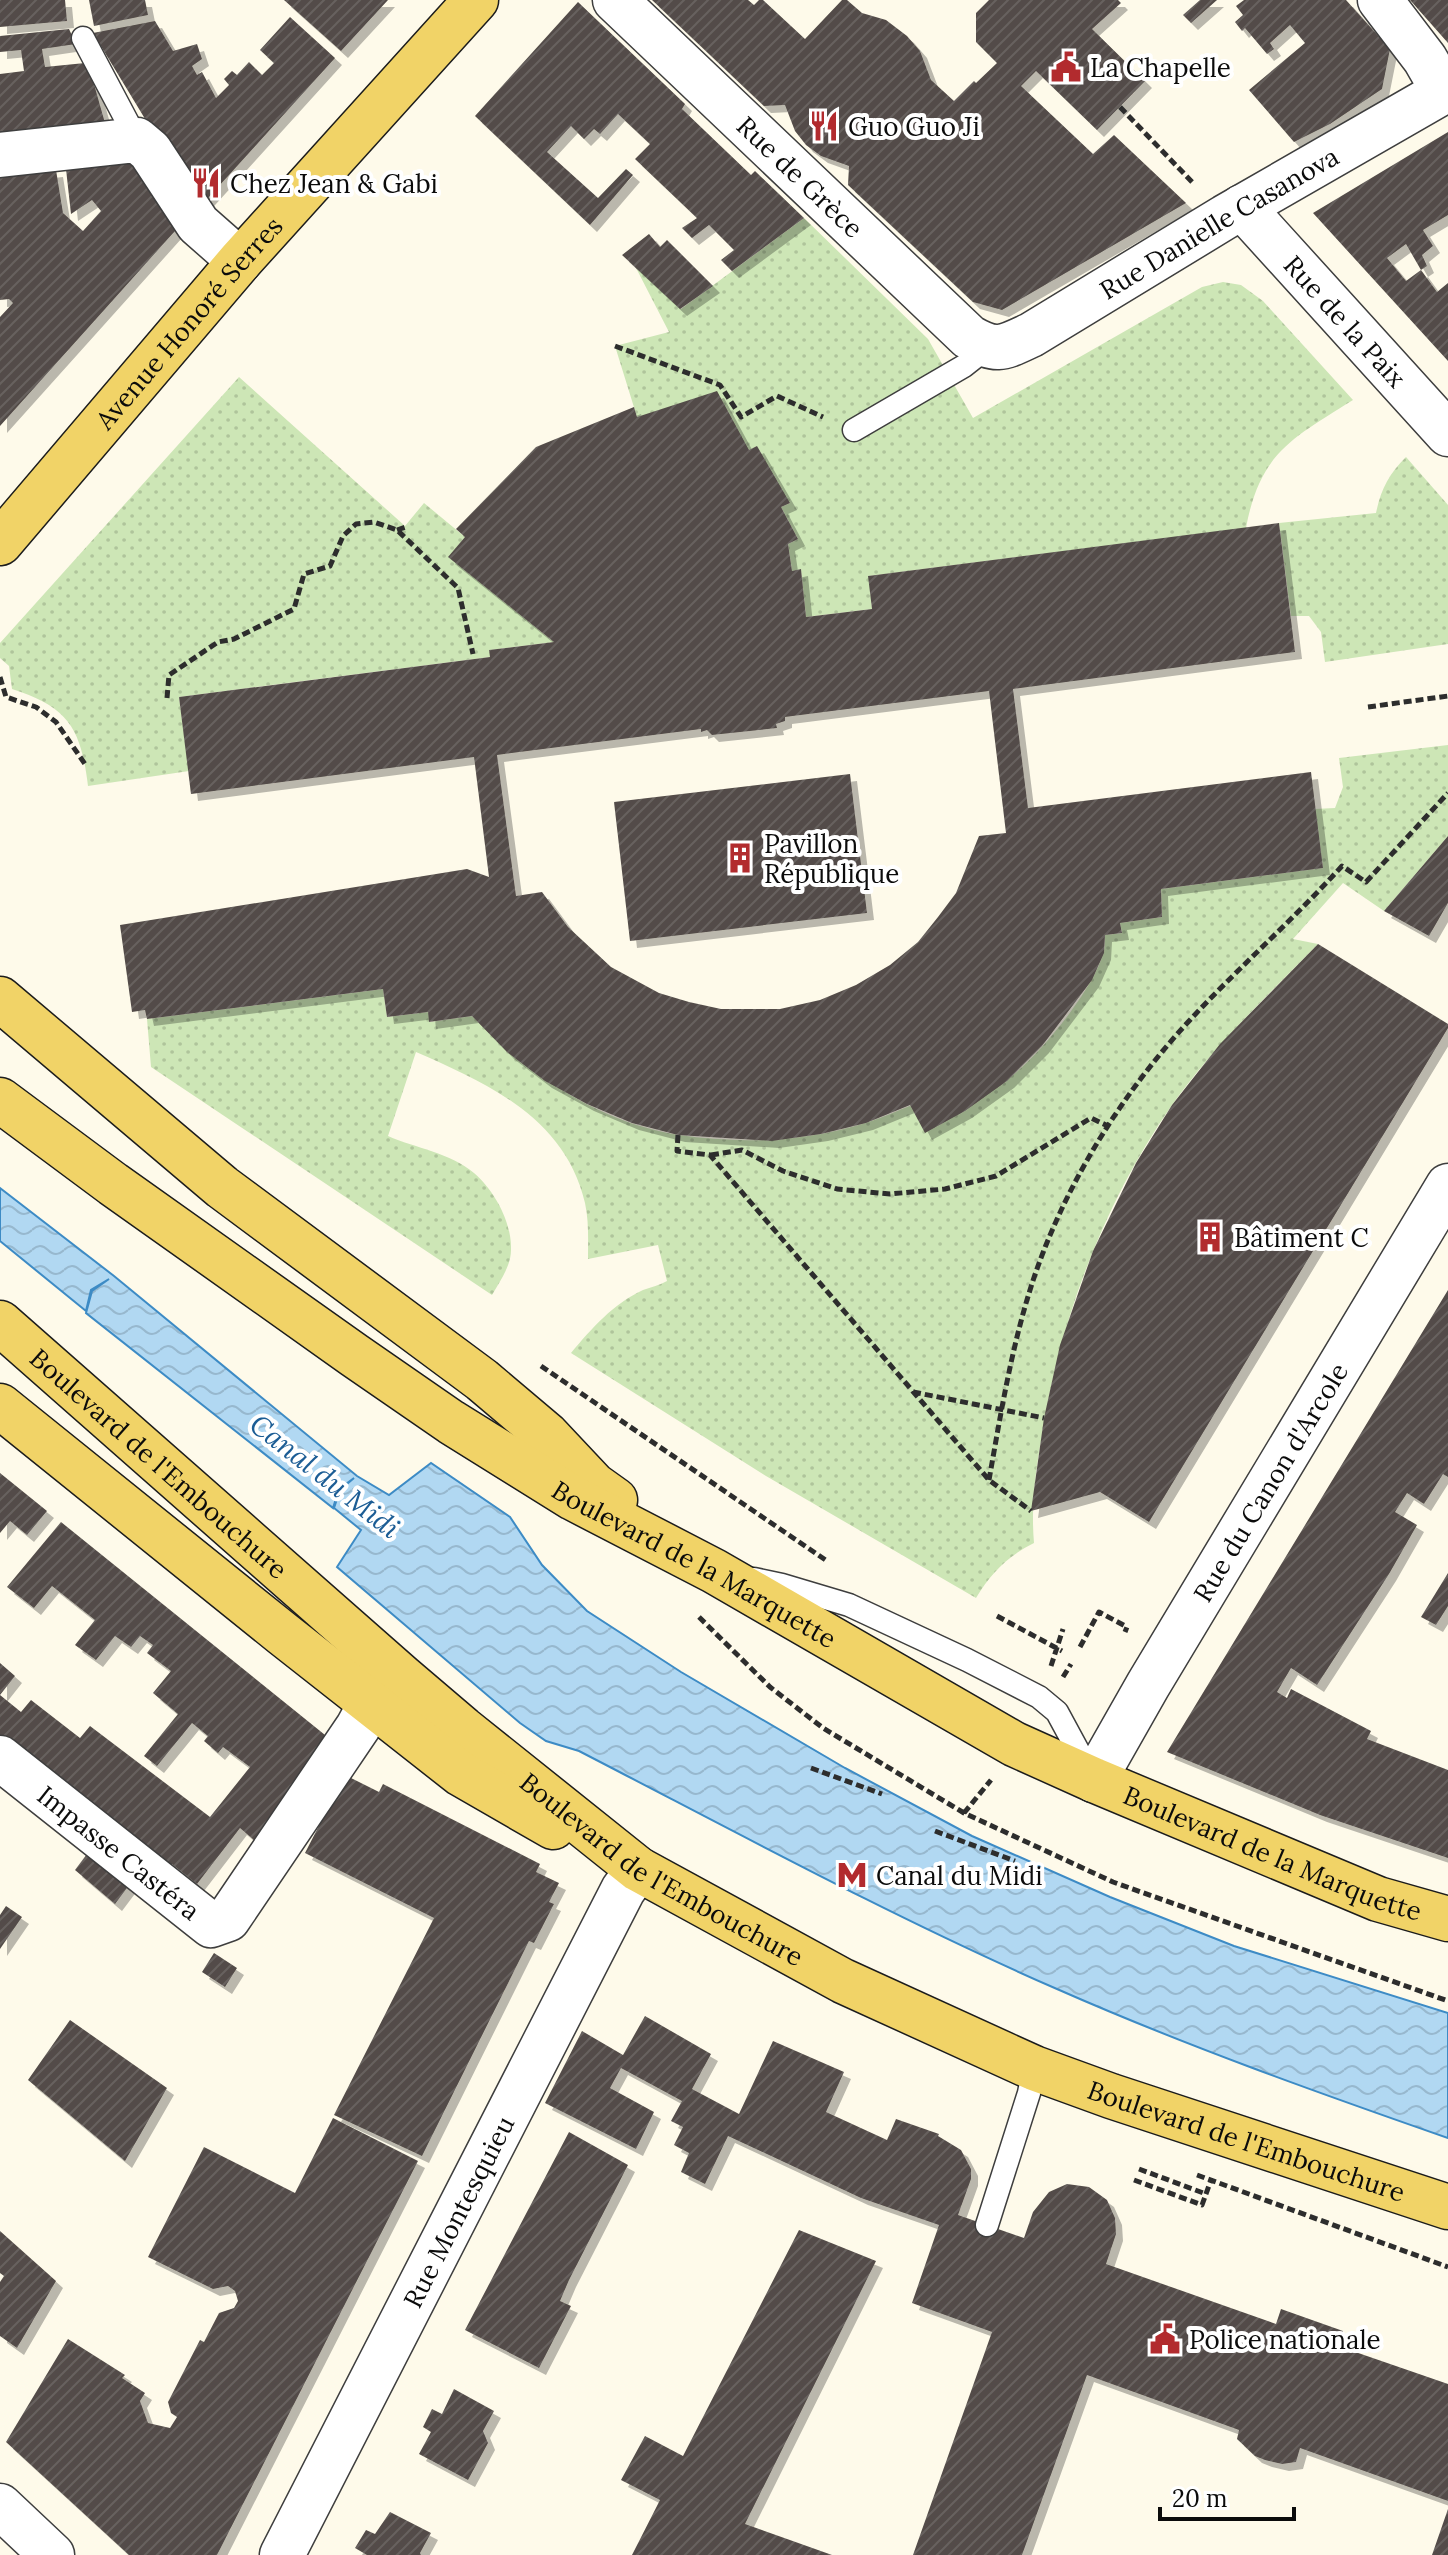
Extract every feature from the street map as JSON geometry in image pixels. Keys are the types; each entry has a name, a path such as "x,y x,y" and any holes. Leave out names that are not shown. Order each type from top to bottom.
{"main road":[{"name":"Avenue Honoré Serres","path":"0,543 240,261 476,0"},
{"path":"0,999 222,1187 482,1380 547,1435 594,1485 714,1571"},
{"name":"Boulevard de la Marquette","path":"0,1100 451,1422 573,1498 714,1571 1014,1744 1378,1899 1448,1919"},
{"name":"Boulevard de l'Embouchure","path":"0,1323 402,1677 638,1869 843,1981 1034,2068 1448,2207"},
{"path":"0,1406 461,1774 525,1812 638,1869"}],"street":[{"name":"Rue de Grèce","path":"615,0 969,337 988,347"},
{"path":"1380,0 1446,90"},
{"name":"Rue Danielle Casanova","path":"988,347 1009,345 1031,335 1223,200 1446,90"},
{"path":"0,155 137,140 150,151 198,224 240,261"},
{"name":"Rue de la Paix","path":"1223,200 1448,434"},
{"name":"Rue du Canon d'Arcole","path":"1094,1780 1448,1186"},
{"name":"Impasse Castéra","path":"0,1758 211,1925 228,1919 358,1727 371,1703"},
{"name":"Rue Montesquieu","path":"282,2555 623,1890 638,1869"},
{"path":"0,2506 52,2555"}],"lane":[{"path":"83,38 137,140"},
{"path":"854,430 964,366 988,347"},
{"path":"987,2225 1034,2068"}],"path":[{"path":"1120,107 1223,200"},
{"path":"615,346 720,385 741,417 777,396 854,430"},
{"path":"167,698 169,675 218,642 234,639 294,609 304,574 330,566 343,536 356,524 374,522 397,530 458,588 473,654"},
{"path":"397,530 406,527"},
{"path":"0,677 6,697 36,707 56,722 85,764"},
{"path":"1368,707 1448,696"},
{"path":"989,1480 1022,1321 1046,1246 1077,1178 1108,1126 1151,1066 1188,1022 1342,866 1366,882 1448,793"},
{"path":"678,1135 677,1151 710,1155 742,1150 783,1171 837,1189 890,1194 945,1189 996,1176 1091,1118 1108,1126"},
{"path":"710,1155 989,1480 1031,1511"},
{"path":"533,1361 828,1561"},
{"path":"913,1392 1044,1418"},
{"path":"693,1611 770,1687 823,1728 964,1813 1113,1882 1448,2001"},
{"path":"1080,1647 1099,1612 1127,1627 1120,1641"},
{"path":"997,1616 1062,1651"},
{"path":"811,1768 882,1794"},
{"path":"964,1813 992,1778"},
{"path":"935,1831 1015,1861"},
{"path":"1139,2169 1206,2194"},
{"path":"1134,2180 1202,2205 1211,2181 1448,2267"}],"green space":[{"path":"804,218 928,339 973,418 1202,287 1223,282 1241,285 1263,301 1353,400 1296,437 1270,464 1252,502 1246,528 869,576 872,609 806,617 801,570 792,571 788,544 798,539 781,507 790,503 749,450 637,417 615,346 669,332 635,266 681,309"},
{"path":"239,377 405,526 424,503 465,537 449,557 554,642 490,650 490,657 179,697 189,771 88,786 81,749 69,723 47,704 12,689 9,666 0,658 0,643"},
{"path":"1406,457 1448,505 1448,644 1325,662 1321,632 1309,616 1291,616 1279,523 1376,513 1386,482"},
{"path":"1448,745 1448,836 1384,911 1343,883 1293,939 1318,944 1205,1062 1147,1143 1105,1223 1072,1308 1059,1352 1037,1466 1033,1504 1034,1543 1001,1566 976,1598 766,1476 571,1353 622,1302 667,1281 658,1245 588,1259 585,1203 575,1173 542,1126 496,1091 416,1052 388,1136 465,1166 495,1197 511,1239 511,1256 492,1295 151,1067 147,1019 383,989 387,1017 428,1012 430,1022 472,1016 517,1057 566,1092 592,1107 649,1129 702,1138 773,1140 842,1129 873,1121 920,1102 983,1088 1009,1078 1050,1038 1077,1003 1098,968 1105,935 1122,933 1120,923 1162,917 1161,889 1323,868 1315,809 1335,808 1343,787 1339,758"}],"water":[{"path":"0,1188 114,1276 357,1476 389,1495 431,1463 510,1517 542,1565 587,1611 681,1672 845,1768 972,1836 1110,1897 1234,1946 1448,2013 1448,2138 1202,2049 1057,1989 876,1904 579,1751 546,1741 520,1723 337,1567 361,1530 334,1508 340,1490 354,1478 339,1489 333,1508 86,1313 92,1291 109,1279 91,1290 86,1311 0,1241"}],"building":[{"path":"0,0 65,0 67,21 0,27"},
{"path":"89,0 145,0 148,15 94,26"},
{"path":"284,0 388,0 341,51"},
{"path":"652,0 748,0 754,5 763,0 805,39 842,0 847,0 862,13 886,20 907,36 920,51 931,80 954,101 997,63 976,42 976,13 989,0 1118,0 1121,3 1092,29 1145,81 1097,130 1036,71 1021,86 1093,154 1114,135 1186,203 1002,310 973,302 848,185 849,166 821,156 806,145 795,131 785,105 764,106"},
{"path":"1200,0 1217,0 1191,23 1183,15"},
{"path":"1244,0 1346,0 1390,49 1382,89 1330,124 1294,142 1249,90 1305,43 1290,25 1270,43 1274,49 1267,54 1245,28 1242,31 1235,22 1243,15 1236,6"},
{"path":"1410,0 1448,0 1448,43 1425,17"},
{"path":"578,2 685,104 682,109 751,175 755,171 804,218 732,271 721,260 734,250 709,225 692,238 682,228 697,218 635,159 650,144 618,114 600,134 594,129 584,139 571,126 547,152 598,198 626,169 633,175 590,225 475,116"},
{"path":"290,17 335,58 199,208 93,33 155,21 173,51 197,44 202,59 192,66 197,75 202,72 216,98 229,85 224,79 232,71 237,75 249,62 262,75 274,63 260,50"},
{"path":"69,29 76,44 42,49 45,67 85,63 90,70 105,123 0,136 0,74 24,71 21,50 0,52 0,36"},
{"path":"1448,132 1448,215 1423,230 1433,246 1422,255 1427,266 1421,270 1437,292 1448,283 1448,361 1313,213","holes":["1406,244 1421,270 1406,281 1387,258"]},
{"path":"143,160 184,221 0,426 0,317 13,303 9,299 0,300 0,176 56,170 63,213 83,231 101,211 92,200 71,214 66,169"},
{"path":"649,234 660,247 667,240 713,286 680,309 622,255"},
{"path":"717,391 749,450 757,446 790,503 781,507 798,539 788,544 792,571 801,569 806,617 872,609 868,576 1279,523 1295,652 1013,689 1028,808 1311,772 1323,868 1161,889 1162,917 1120,923 1122,933 1105,935 1104,953 1092,980 1042,1046 1007,1081 965,1111 925,1133 910,1105 866,1123 772,1141 678,1135 632,1123 587,1104 545,1081 507,1052 472,1016 429,1022 428,1012 387,1017 383,989 147,1019 145,1010 132,1012 120,925 467,869 489,877 474,757 191,794 179,697 490,657 489,650 554,642 448,557 465,537 456,529 536,447 634,407 637,417","holes":["989,691 1006,833 979,836 956,893 918,942 890,965 856,985 820,1000 780,1009 721,1009 659,993 611,967 568,927 542,892 516,896 497,755 701,729 701,732 707,730 712,735 777,728 776,724 785,721 785,717"]},
{"name":"Pavillon République","path":"850,774 867,913 630,941 614,802"},
{"path":"1448,836 1448,903 1429,936 1384,911"},
{"name":"Bâtiment C","path":"1318,944 1448,1024 1448,1028 1149,1522 1100,1492 1031,1511 1044,1418 1060,1345 1093,1251 1136,1163 1172,1105 1220,1044"},
{"path":"1448,1290 1448,1477 1443,1474 1424,1504 1407,1493 1395,1512 1417,1525 1317,1685 1291,1668 1277,1692 1287,1698 1291,1689 1371,1731 1367,1739 1448,1770 1448,1858 1320,1815 1167,1752"},
{"path":"0,1473 47,1511 27,1535 10,1521 0,1533"},
{"path":"61,1522 330,1739 261,1846 240,1828 197,1884 172,1864 165,1872 0,1739 0,1695 21,1712 31,1700 80,1738 90,1726 210,1817 250,1767 223,1747 218,1753 204,1741 208,1736 192,1723 157,1766 144,1756 178,1714 153,1693 171,1671 147,1653 153,1645 140,1636 131,1647 115,1636 96,1660 75,1645 95,1620 52,1586 34,1608 7,1587"},
{"path":"1448,1573 1448,1606 1436,1625 1421,1617"},
{"path":"0,1663 15,1676 0,1695"},
{"path":"345,1775 379,1792 383,1784 540,1864 536,1872 559,1883 549,1902 554,1904 534,1943 529,1941 422,2156 334,2115 434,1918 305,1853"},
{"path":"90,1850 130,1884 115,1904 75,1870"},
{"path":"6,1906 22,1917 0,1949 0,1915"},
{"path":"214,1953 237,1968 225,1987 202,1972"},
{"name":"Police nationale","path":"645,2016 711,2054 692,2089 739,2114 773,2041 844,2072 826,2112 887,2140 896,2119 939,2134 961,2150 971,2169 971,2179 958,2215 1024,2238 1033,2212 1049,2192 1067,2184 1089,2187 1107,2200 1115,2218 1116,2234 1106,2264 1276,2324 1281,2309 1343,2331 1338,2346 1448,2384 1448,2501 1300,2448 1296,2462 1282,2464 1265,2460 1255,2456 1237,2439 1239,2430 1087,2375 1022,2555 913,2555 992,2332 912,2303 939,2225 861,2198 728,2136 705,2184 681,2172 689,2153 674,2145 683,2127 671,2121 682,2101 621,2068 610,2088 654,2112 636,2149 545,2103 582,2031 623,2055"},
{"path":"70,2020 167,2088 125,2161 28,2080"},
{"path":"333,2118 418,2161 217,2555 129,2555 6,2442 68,2339 125,2375 122,2378 145,2393 140,2401 148,2423 170,2428 177,2417 171,2413 168,2402 200,2340 204,2342 219,2313 234,2308 238,2301 235,2291 228,2286 213,2289 148,2257 204,2147 295,2193"},
{"path":"569,2132 628,2165 569,2280 560,2301 571,2306 539,2368 465,2330"},
{"path":"799,2230 876,2261 745,2524 832,2555 632,2555 660,2500 621,2480 645,2436 683,2456"},
{"path":"0,2231 56,2281 17,2348 0,2336 0,2282 4,2276 0,2273"},
{"path":"454,2389 494,2411 483,2431 488,2443 468,2480 419,2454 431,2432 423,2427 432,2409 442,2414"},
{"path":"1448,2509 1448,2555 1432,2555"},
{"path":"390,2512 431,2533 421,2555 367,2555 355,2548 366,2530 375,2534"}],"place":[{"name":"La Chapelle","path":"1066,67"},
{"name":"Guo Guo Ji","path":"824,126"},
{"name":"Chez Jean & Gabi","path":"206,183"},
{"name":"Pavillon République","path":"740,858"},
{"name":"Bâtiment C","path":"1210,1237"},
{"name":"Canal du Midi","path":"852,1875"},
{"name":"Police nationale","path":"1165,2339"}]}
